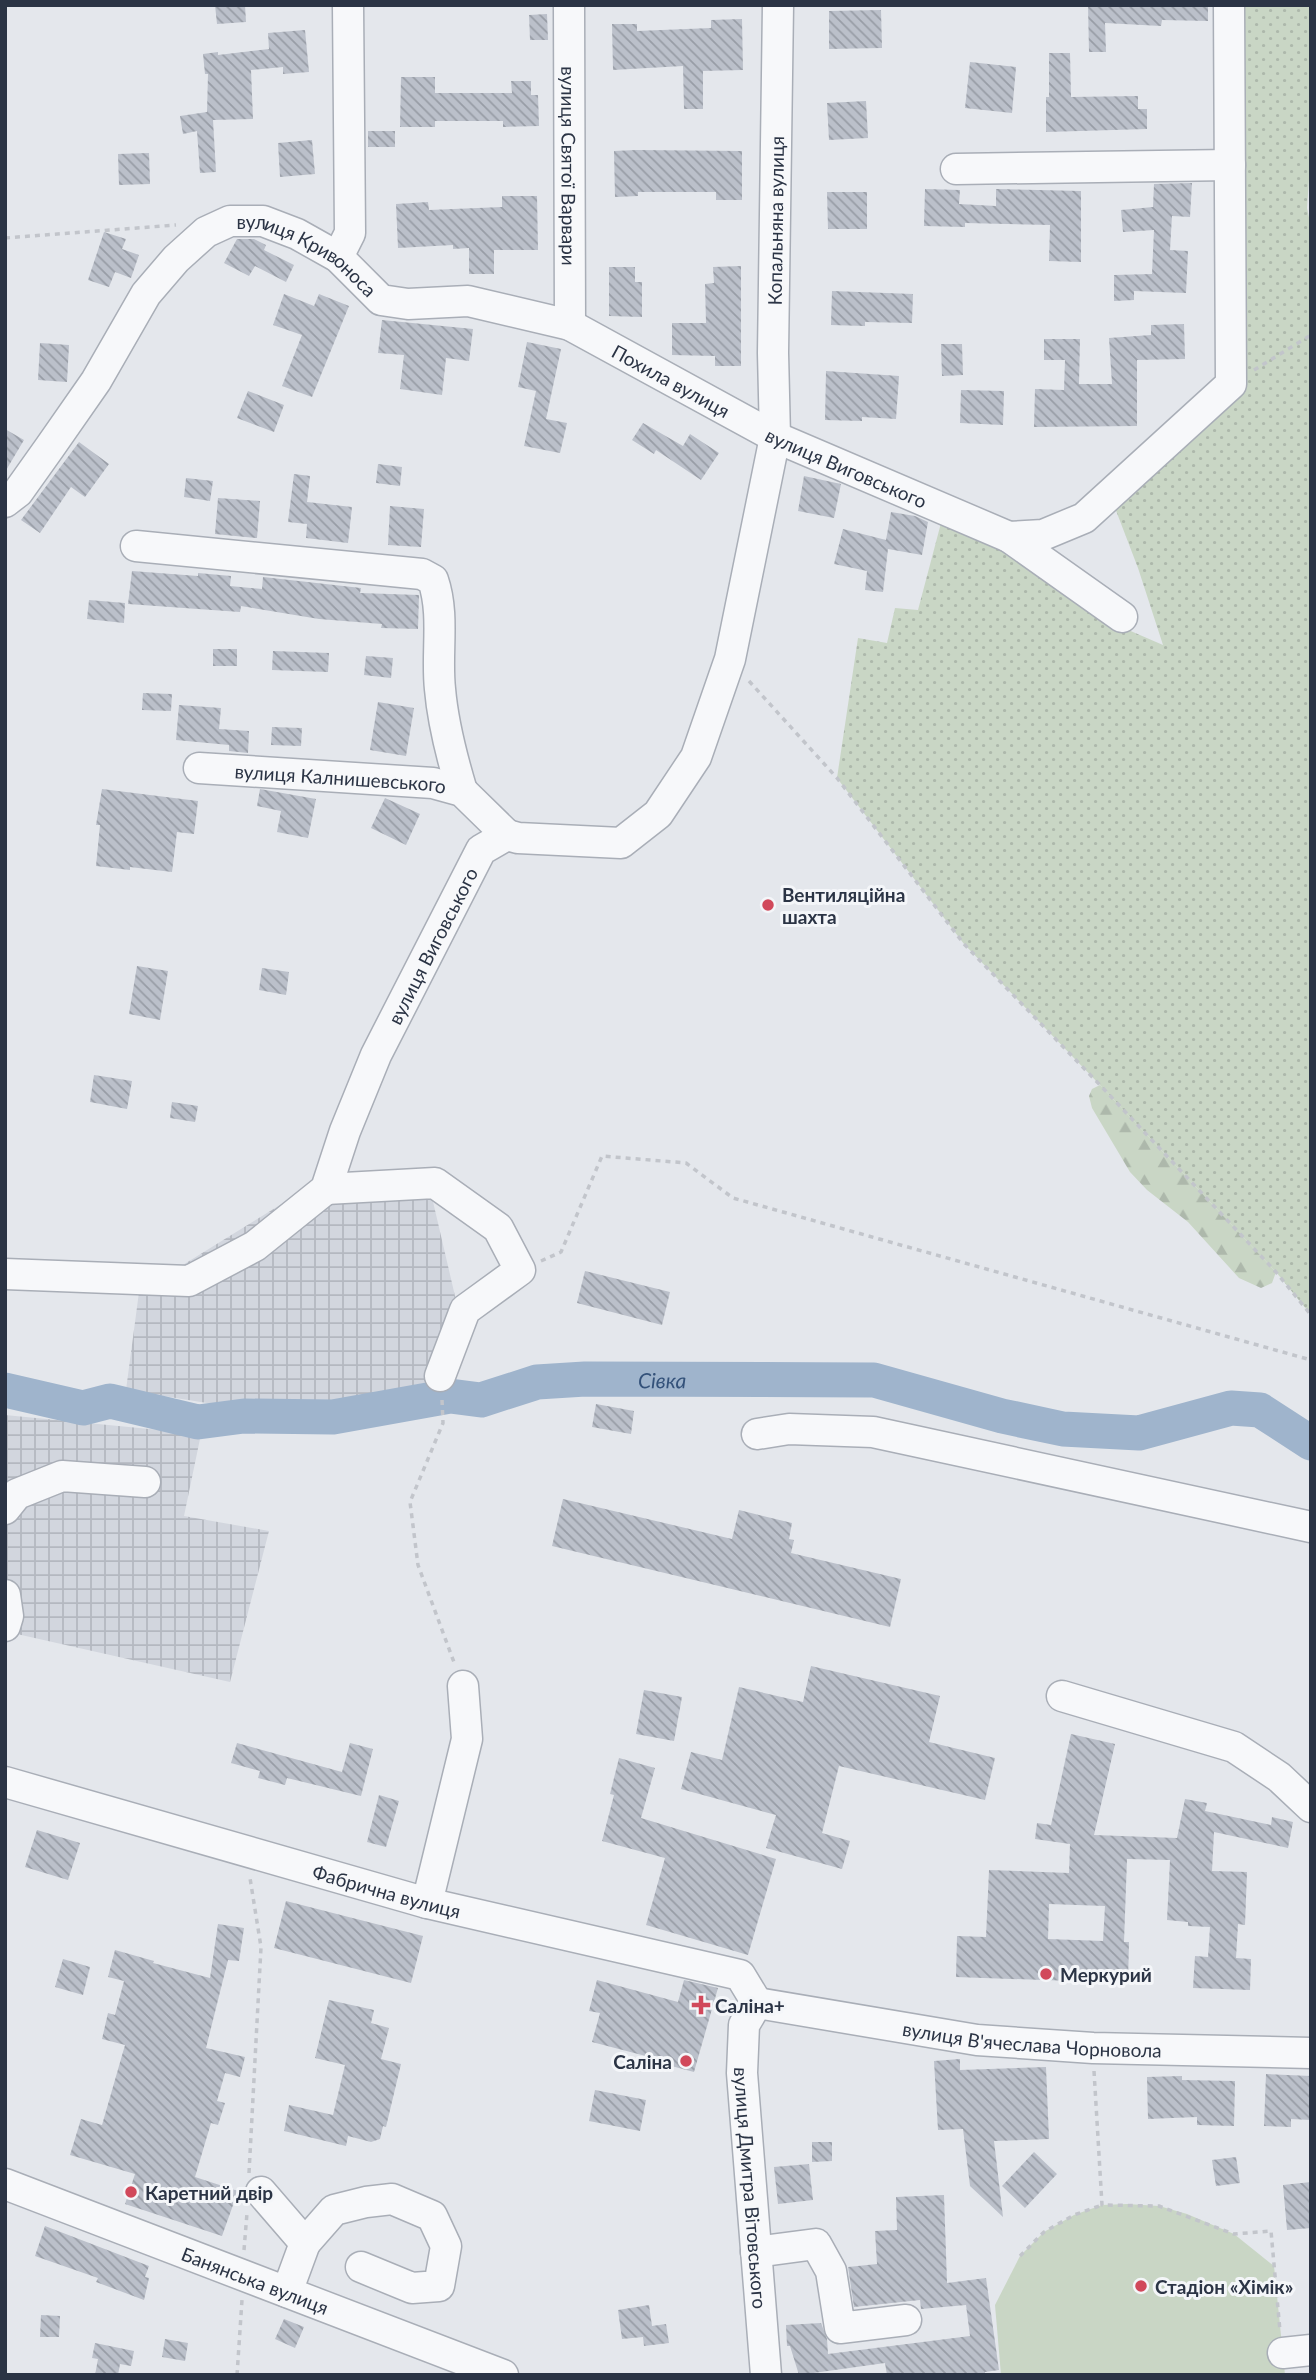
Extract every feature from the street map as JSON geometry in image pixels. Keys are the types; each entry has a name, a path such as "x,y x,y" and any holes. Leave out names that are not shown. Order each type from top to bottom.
{"street":[{"path":"338,257 351,233 348,5"},
{"name":"вулиця Святої Варвари","path":"569,5 570,325"},
{"name":"Копальняна вулиця","path":"775,437 773,353 778,5"},
{"path":"1229,5 1231,384"},
{"path":"956,169 1230,165"},
{"name":"вулиця Кривоноса","path":"5,502 18,492 96,381 146,294 176,259 206,232 230,221 263,221 297,234 338,257 382,300 408,304 468,301 570,325"},
{"name":"Похила вулиця","path":"570,325 775,437"},
{"name":"вулиця Виговського","path":"1009,537 1044,535 1084,518 1231,384"},
{"name":"вулиця Виговського","path":"326,1189 345,1131 376,1055 481,850 507,835 518,838 621,843 658,814 696,757 730,659 775,437 947,508 1009,537 1122,617"},
{"path":"136,547 422,574 433,580 439,597 439,688 450,749 462,791"},
{"name":"вулиця Калнишевського","path":"199,768 433,783 462,791 507,835"},
{"path":"5,1274 189,1282 256,1246 326,1189 435,1183 498,1228 520,1270 465,1310 440,1377"},
{"path":"757,1434 789,1429 873,1432 1311,1527"},
{"path":"5,1509 17,1494 62,1475 145,1482"},
{"path":"5,1595 8,1616 5,1626"},
{"path":"427,1903 467,1740 463,1686"},
{"path":"1062,1696 1234,1747 1279,1777 1311,1807"},
{"name":"Фабрична вулиця","path":"5,1782 427,1903 740,1975 757,2003"},
{"name":"вулиця В'ячеслава Чорновола","path":"757,2003 977,2040 1093,2048 1311,2053"},
{"name":"вулиця Дмитра Вітовського","path":"757,2003 744,2025 742,2073 766,2375"},
{"name":"Банянська вулиця","path":"5,2184 503,2375"},
{"path":"252,2193 283,2218 305,2243"},
{"path":"283,2218 392,2199 432,2216 446,2246 439,2286 412,2288 361,2267"},
{"path":"287,2292 305,2243 334,2210"},
{"path":"756,2252 816,2244 831,2271 840,2328 906,2320"}],"path":[{"path":"5,238 177,225"},
{"path":"1231,384 1311,335"},
{"path":"730,659 837,778 964,944 1276,1272 1311,1315"},
{"path":"520,1270 561,1252 601,1156 686,1163 733,1198 1311,1360"},
{"path":"443,1423 410,1502 418,1565 463,1686"},
{"path":"237,2375 243,2276 252,2193 261,1947 246,1851"},
{"path":"1093,2048 1101,2205"},
{"path":"1020,2256 1044,2232 1074,2215 1101,2205 1159,2206 1234,2234 1270,2231 1297,2351"}],"shaded area":[{"path":"314,1184 431,1193 455,1296 433,1381 333,1403 238,1408 126,1390 139,1292"},
{"path":"5,1415 201,1434 184,1516 269,1531 230,1682 8,1632 5,1642"}],"green space":[{"path":"1224,5 1311,5 1311,151 1307,208 1311,227 1311,1315 1276,1272 964,944 837,778 858,638 887,643 895,608 918,610 941,523 984,538 1126,629 1163,645 1138,568 1107,487 1228,379"},
{"path":"1100,1085 1276,1272 1272,1283 1261,1288 1239,1278 1188,1222 1147,1190 1130,1172 1092,1108 1089,1096 1092,1089"},
{"name":"Стадіон «Хімік»","path":"1102,2205 1159,2206 1187,2214 1234,2234 1274,2266 1285,2375 1001,2375 995,2305 1020,2256 1044,2232 1074,2215"}],"building":[{"path":"215,5 245,5 246,22 217,24"},
{"path":"1088,5 1208,5 1208,21 1162,20 1161,26 1105,23 1106,52 1089,52"},
{"path":"881,10 882,48 829,49 829,11"},
{"path":"547,14 548,40 530,40 529,15"},
{"path":"742,19 743,70 703,71 703,109 684,109 683,66 613,70 612,24 637,24 637,31 711,28 711,20"},
{"path":"305,30 309,72 283,74 283,67 251,70 253,119 213,120 216,172 200,173 197,131 183,134 180,116 207,112 208,74 205,74 203,54 218,52 218,55 269,49 268,33"},
{"path":"1049,53 1070,53 1071,97 1138,96 1138,109 1147,109 1147,129 1046,132"},
{"path":"970,62 1016,67 1012,113 965,108"},
{"path":"401,77 435,77 435,93 512,93 511,81 531,81 531,95 538,95 539,126 503,127 503,121 435,121 435,127 400,127"},
{"path":"866,101 868,138 829,140 827,103"},
{"path":"368,131 395,131 395,147 368,147"},
{"path":"312,140 315,174 280,177 278,143"},
{"path":"614,151 742,151 742,200 716,200 716,192 638,192 638,196 615,197"},
{"path":"149,153 150,184 119,185 118,154"},
{"path":"1192,183 1190,217 1172,216 1170,250 1188,251 1186,293 1134,291 1134,300 1114,301 1114,275 1152,274 1154,230 1123,232 1121,210 1153,207 1154,184"},
{"path":"925,189 960,190 959,204 996,206 996,189 1081,191 1081,262 1049,261 1050,225 965,223 965,227 924,226"},
{"path":"827,192 867,192 867,229 828,229"},
{"path":"502,196 537,196 538,250 494,250 494,274 469,274 469,248 453,249 453,245 398,248 396,204 428,202 429,210 502,207"},
{"path":"104,232 126,239 122,249 139,255 131,278 115,272 109,287 88,280"},
{"path":"237,239 254,239 266,245 264,250 294,265 286,282 255,266 249,276 224,263"},
{"path":"741,266 741,366 715,366 715,356 672,355 672,323 706,323 705,284 714,283 713,267"},
{"path":"609,267 635,267 635,282 642,282 642,317 609,316"},
{"path":"832,291 913,294 912,323 865,322 865,326 831,325"},
{"path":"284,294 314,306 319,294 349,306 312,397 282,386 302,335 273,325"},
{"path":"382,320 473,329 469,361 446,358 442,395 400,389 404,355 378,353"},
{"path":"1184,324 1185,359 1137,360 1137,426 1034,427 1035,389 1064,390 1065,360 1044,360 1044,339 1080,339 1079,384 1112,384 1109,338 1151,335 1151,325"},
{"path":"527,342 561,349 546,419 567,423 560,453 524,446 536,391 518,387"},
{"path":"40,343 69,345 67,382 38,380"},
{"path":"941,344 962,344 963,375 942,376"},
{"path":"826,371 899,376 896,419 862,417 862,421 825,420"},
{"path":"961,390 1004,391 1003,425 960,423"},
{"path":"248,391 284,405 274,432 237,418"},
{"path":"643,423 683,446 690,434 719,453 701,480 656,450 654,454 632,440"},
{"path":"5,429 24,440 5,472"},
{"path":"79,442 109,464 85,497 71,487 40,533 21,520"},
{"path":"378,464 402,467 400,486 376,483"},
{"path":"294,474 310,476 307,502 352,507 348,543 306,538 307,524 288,522"},
{"path":"804,476 841,484 834,518 798,511"},
{"path":"186,478 213,481 210,501 184,497"},
{"path":"218,498 260,501 257,538 215,534"},
{"path":"390,506 424,509 421,547 388,545"},
{"path":"891,512 915,516 928,522 922,555 888,549 883,592 865,590 867,571 834,564 843,529 886,540"},
{"path":"132,571 231,576 230,586 262,589 263,577 361,588 360,593 419,595 418,629 381,628 382,624 319,619 241,606 240,612 128,604"},
{"path":"89,600 125,603 124,623 87,619"},
{"path":"213,649 237,649 237,666 213,666"},
{"path":"273,651 329,653 328,672 272,670"},
{"path":"366,656 393,658 391,678 364,675"},
{"path":"143,693 172,694 171,711 142,710"},
{"path":"378,702 414,708 406,756 370,750"},
{"path":"179,705 221,708 219,729 249,731 248,753 229,751 229,745 176,740"},
{"path":"272,727 302,728 301,746 271,745"},
{"path":"102,789 198,801 194,834 177,832 172,872 96,866 100,825 96,825"},
{"path":"260,789 316,799 308,838 277,832 281,811 257,806"},
{"path":"385,798 420,814 406,845 371,828"},
{"path":"137,966 168,971 160,1020 129,1014"},
{"path":"262,968 289,972 286,995 259,990"},
{"path":"94,1075 132,1081 127,1109 90,1102"},
{"path":"172,1102 198,1106 195,1122 170,1118"},
{"path":"585,1271 670,1292 662,1325 577,1303"},
{"path":"596,1404 634,1411 631,1434 592,1427"},
{"path":"563,1499 732,1539 739,1510 792,1523 789,1539 794,1540 791,1553 901,1579 890,1627 552,1546"},
{"path":"811,1666 940,1696 929,1742 995,1758 985,1800 839,1766 822,1833 850,1841 842,1869 766,1848 776,1815 681,1789 691,1752 722,1760 739,1687 803,1702"},
{"path":"644,1690 682,1697 674,1741 636,1734"},
{"path":"1071,1734 1115,1744 1094,1835 1177,1838 1185,1799 1207,1803 1205,1811 1271,1825 1272,1817 1293,1822 1288,1848 1214,1832 1212,1871 1247,1872 1245,1925 1238,1924 1236,1958 1251,1959 1250,1990 1193,1988 1195,1956 1208,1957 1210,1927 1188,1926 1188,1922 1167,1920 1170,1860 1127,1859 1124,1942 1129,1942 1128,1983 956,1977 957,1936 986,1937 989,1870 1069,1873 1070,1844 1035,1839 1037,1823 1051,1825","holes":["1049,1904 1105,1906 1103,1941 1048,1939"]},
{"path":"237,1743 342,1772 350,1743 373,1749 361,1796 287,1778 285,1785 258,1778 260,1771 231,1763"},
{"path":"619,1758 655,1768 641,1818 776,1859 748,1955 646,1925 665,1858 602,1841 614,1795 610,1794"},
{"path":"379,1795 399,1801 386,1847 367,1842"},
{"path":"37,1830 80,1843 68,1880 25,1867"},
{"path":"286,1901 423,1936 411,1983 274,1948"},
{"path":"218,1924 244,1928 239,1961 228,1960 206,2048 245,2057 240,2077 225,2073 217,2101 225,2103 218,2125 211,2123 195,2177 238,2191 222,2236 125,2204 135,2174 70,2155 81,2119 102,2125 125,2045 102,2039 108,2013 115,2015 124,1981 108,1977 115,1950 210,1978"},
{"path":"63,1959 90,1967 83,1995 55,1987"},
{"path":"597,1980 678,2002 684,1980 718,1988 694,2072 660,2063 661,2060 592,2042 600,2013 589,2011"},
{"path":"329,2000 374,2010 371,2023 389,2028 381,2059 401,2064 386,2127 383,2126 380,2139 371,2142 348,2136 346,2146 284,2131 289,2105 333,2115 345,2065 315,2058"},
{"path":"960,2059 960,2070 1046,2067 1049,2139 994,2141 1003,2217 970,2186 963,2129 938,2130 934,2061"},
{"path":"1266,2074 1311,2076 1311,2120 1291,2119 1291,2127 1264,2126"},
{"path":"1182,2076 1182,2080 1235,2081 1234,2126 1197,2125 1197,2117 1148,2119 1147,2077"},
{"path":"595,2090 646,2100 640,2131 589,2121"},
{"path":"812,2142 832,2142 832,2161 812,2162"},
{"path":"1034,2152 1057,2174 1025,2208 1002,2186"},
{"path":"1236,2157 1240,2183 1216,2186 1212,2160"},
{"path":"809,2164 813,2200 778,2204 774,2167"},
{"path":"1311,2182 1311,2228 1287,2230 1283,2185"},
{"path":"944,2195 947,2283 986,2278 999,2370 985,2372 985,2375 887,2375 885,2363 799,2375 790,2346 787,2346 786,2325 821,2323 827,2339 828,2354 970,2336 966,2305 921,2309 920,2300 854,2307 848,2267 877,2264 875,2231 897,2230 896,2197"},
{"path":"45,2226 149,2266 145,2277 149,2278 144,2300 96,2282 98,2278 35,2256"},
{"path":"649,2305 652,2326 666,2324 669,2343 644,2346 643,2337 622,2339 618,2310"},
{"path":"41,2315 60,2316 59,2337 40,2337"},
{"path":"284,2319 304,2327 295,2348 275,2339"},
{"path":"165,2339 188,2343 185,2361 162,2357"},
{"path":"95,2343 134,2351 131,2366 120,2364 118,2375 95,2375 98,2359 92,2358"}],"waterway":[{"name":"Сівка","path":"5,1390 83,1408 110,1401 198,1422 244,1416 333,1417 450,1396 481,1400 537,1382 585,1379 874,1380 1002,1416 1063,1429 1139,1433 1231,1408 1260,1410 1311,1443"}],"place":[{"name":"Вентиляційна шахта","path":"768,905"},
{"name":"Меркурий","path":"1046,1974"},
{"name":"Саліна+","path":"701,2005"},
{"name":"Саліна","path":"686,2061"},
{"name":"Каретний двір","path":"131,2192"},
{"name":"Стадіон «Хімік»","path":"1141,2286"}]}
